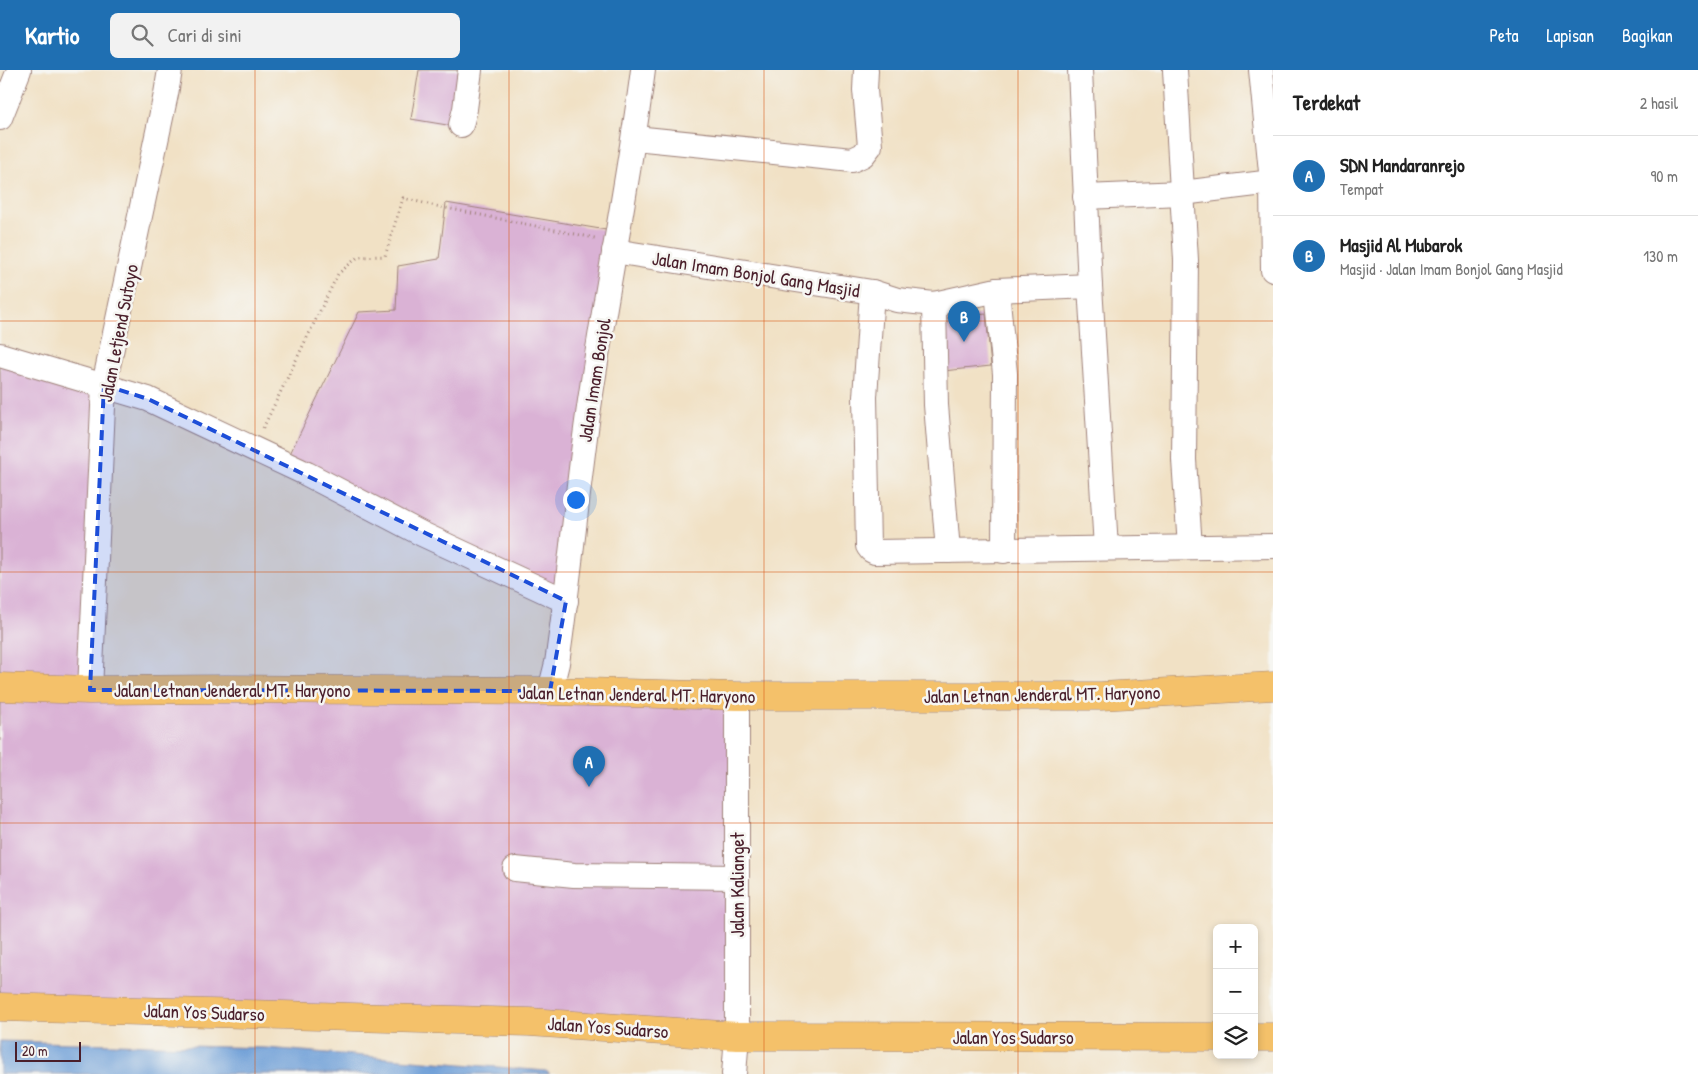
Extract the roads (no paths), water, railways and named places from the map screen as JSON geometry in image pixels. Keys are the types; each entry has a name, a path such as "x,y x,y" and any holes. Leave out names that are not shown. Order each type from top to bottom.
{"main road":[{"name":"Jalan Letnan Jenderal MT. Haryono","path":"0,687 90,690 550,691 737,696 1101,696 1273,686"},
{"name":"Jalan Yos Sudarso","path":"0,1007 529,1022 738,1036 1213,1037"},
{"path":"1258,1037 1273,1037"}],"street":[{"path":"0,118 19,70"},
{"name":"Jalan Letjend Sutoyo","path":"90,690 104,386 170,70"},
{"path":"461,125 466,108 470,70"},
{"name":"Jalan Imam Bonjol","path":"550,691 557,663 566,601 587,422 615,246 635,138 643,70"},
{"path":"635,138 852,160 863,155 870,146 865,90 866,70"},
{"path":"1080,70 1085,197 1106,548"},
{"path":"1175,70 1186,260 1184,460 1190,547"},
{"path":"1261,70 1272,182 1273,270"},
{"path":"1085,197 1182,193 1272,182"},
{"name":"Jalan Imam Bonjol Gang Masjid","path":"615,246 872,292 897,300 934,304 997,290 1090,286"},
{"path":"997,290 1005,374 1004,551"},
{"path":"872,292 866,397 868,546 871,550 876,552 1004,551 1273,546"},
{"path":"934,304 936,405 948,551"},
{"path":"0,355 148,399 307,474 422,534 566,601"},
{"name":"Jalan Kalianget","path":"734,1074 738,1036 737,696"},
{"path":"515,869 574,875 737,877"}],"water":[{"path":"0,1041 267,1048 546,1071 550,1074 0,1074"}],"place":[{"name":"Masjid Al Mubarok","path":"964,342"},
{"name":"SDN Mandaranrejo","path":"589,787"}]}
